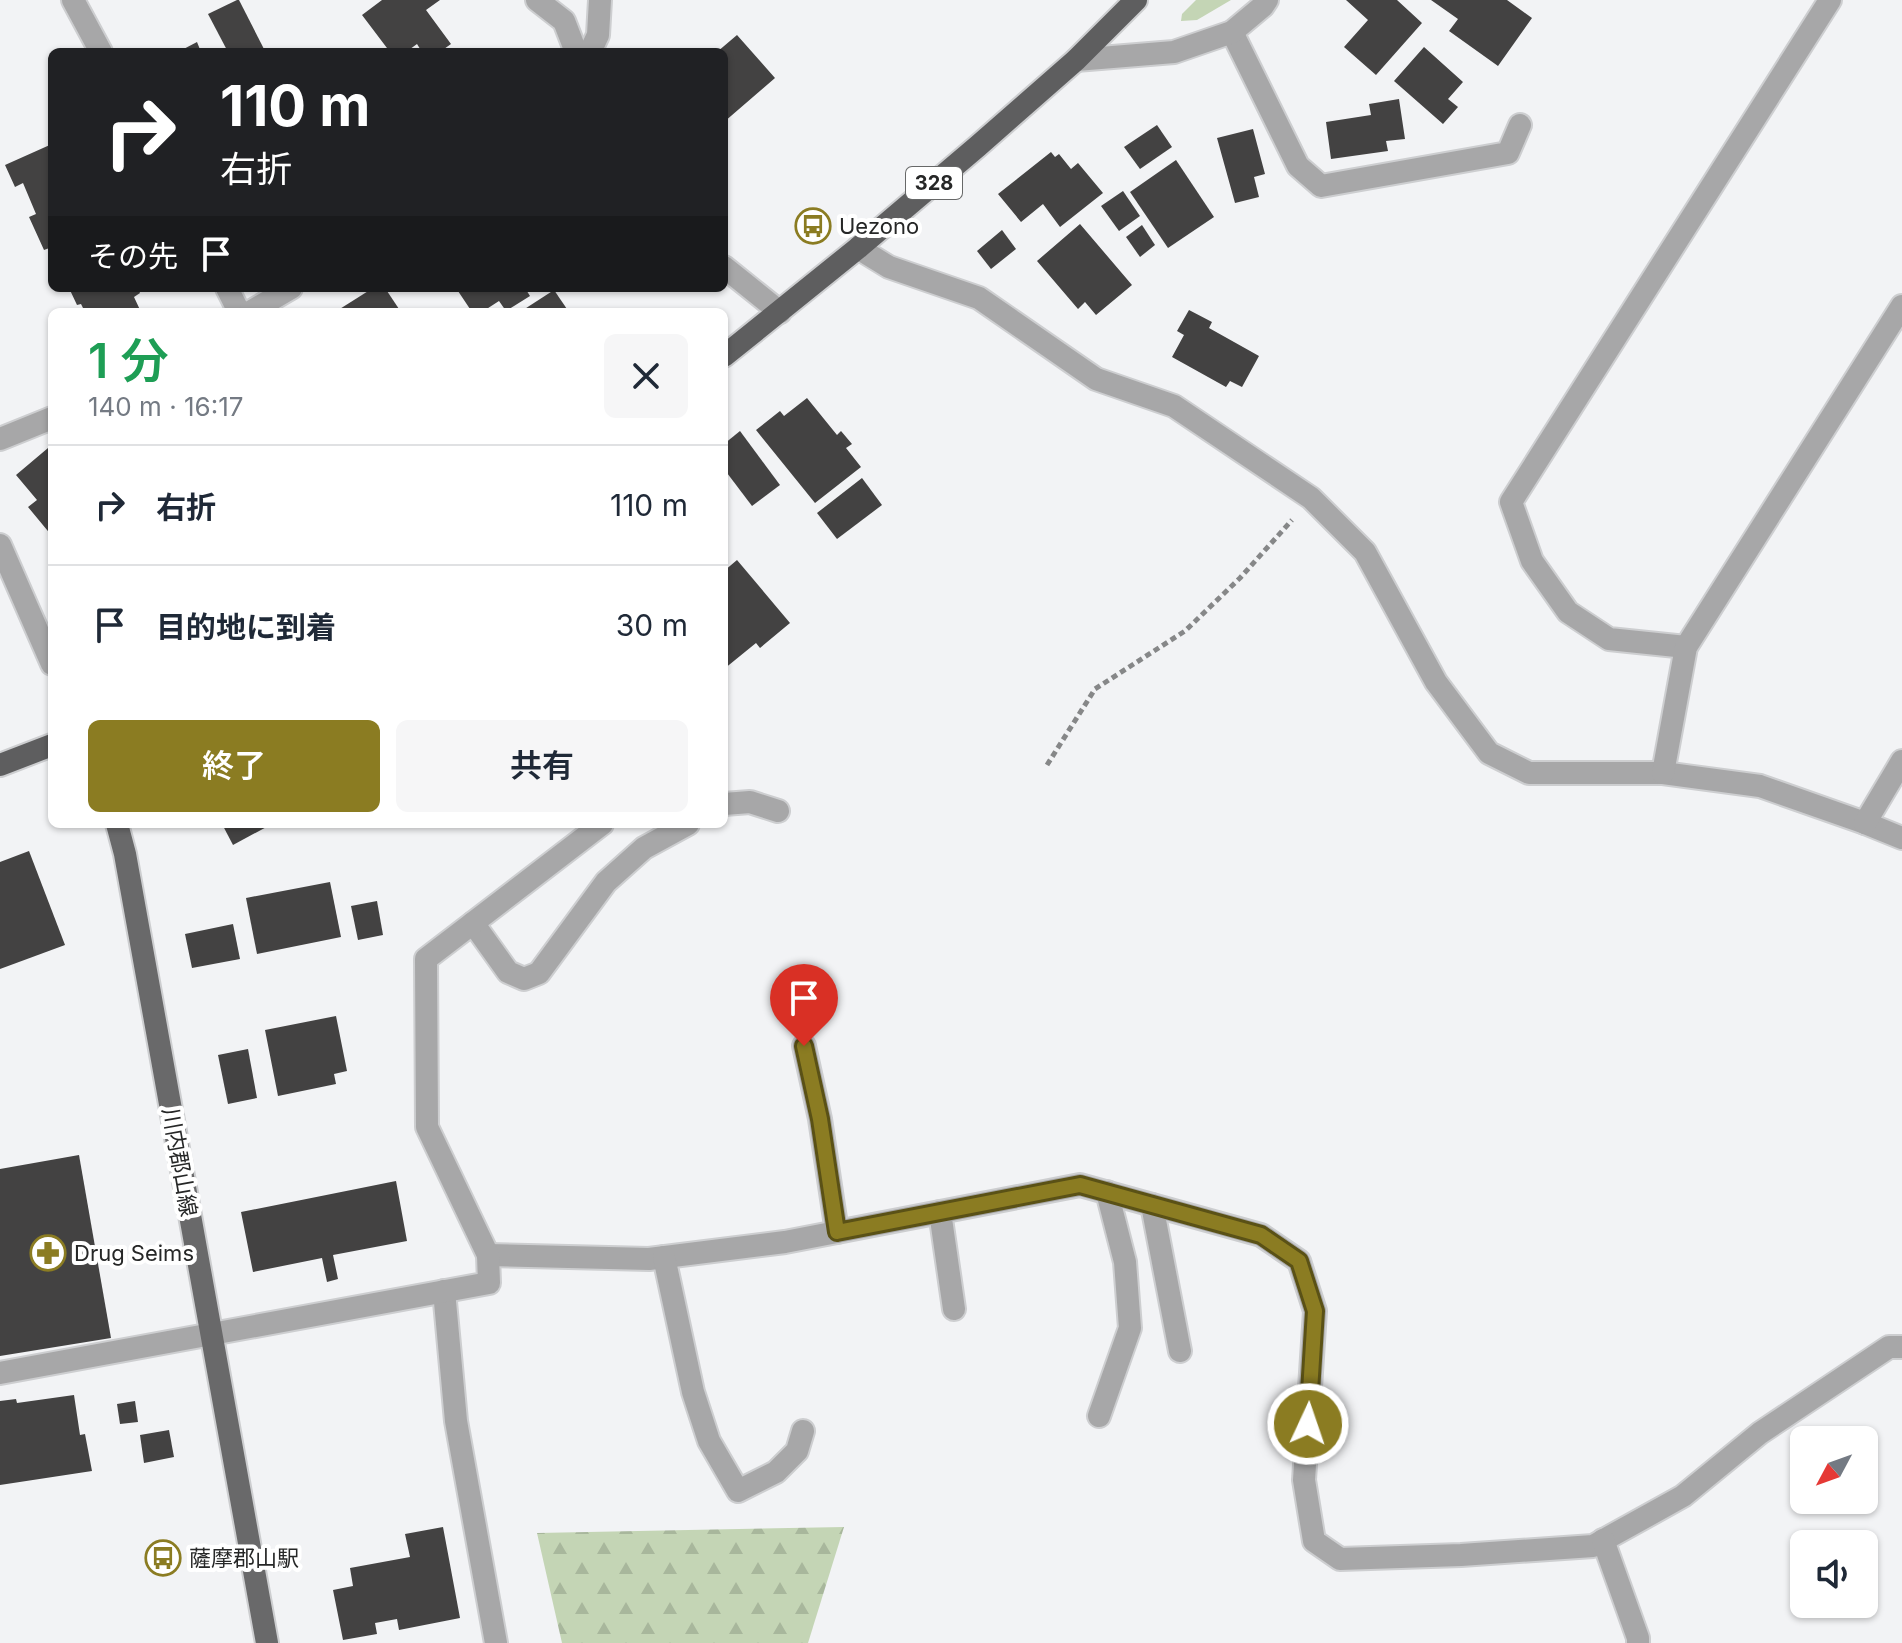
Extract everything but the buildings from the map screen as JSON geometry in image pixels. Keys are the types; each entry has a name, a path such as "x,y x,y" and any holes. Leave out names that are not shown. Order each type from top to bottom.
{"highway":[{"name":"328","path":"728,353 858,248 1076,60 1136,0"},
{"path":"0,765 48,747"}],"main road":[{"name":"川内郡山線","path":"118,828 267,1643"}],"street":[{"path":"73,0 99,48"},
{"path":"537,0 564,21 574,48"},
{"path":"592,48 598,35 600,0"},
{"path":"1076,60 1174,52 1232,32 1267,0"},
{"path":"1686,647 1609,639 1568,612 1532,561 1511,502 1827,1"},
{"path":"1232,32 1298,166 1321,186 1508,153 1520,125"},
{"path":"858,248 889,267 979,298 1096,379 1174,406 1311,498 1365,552 1436,682 1489,753 1529,773 1663,773 1760,786 1902,838"},
{"path":"728,270 780,312"},
{"path":"257,308 284,292"},
{"path":"1663,773 1686,647 1902,306"},
{"path":"0,439 48,420"},
{"path":"0,545 48,655"},
{"path":"1865,823 1902,761"},
{"path":"728,804 750,802 778,811"},
{"path":"0,1373 489,1283 488,1255 427,1127 426,959 597,828"},
{"path":"473,923 508,972 524,979 539,973 606,882 644,848 681,828"},
{"path":"804,1046 820,1119 837,1232"},
{"path":"488,1255 649,1259 785,1242 1080,1185 1261,1235 1299,1261 1315,1311 1304,1480 1314,1541 1340,1559 1593,1546 1683,1496 1760,1433 1889,1347 1902,1347"},
{"path":"1099,1416 1130,1328 1125,1262 1107,1192"},
{"path":"1152,1205 1180,1351"},
{"path":"940,1212 954,1309"},
{"path":"664,1257 693,1392 709,1441 738,1491 776,1472 797,1451 803,1431"},
{"path":"444,1291 456,1421 496,1643"},
{"path":"1603,1540 1638,1643"}],"path":[{"path":"1047,765 1095,689 1185,631 1240,578 1311,498"}],"green space":[{"path":"1196,0 1231,0 1197,20 1181,21 1182,14"},
{"path":"844,1527 808,1643 562,1643 537,1533"}],"place":[{"name":"Uezono","path":"813,226"},
{"name":"Drug Seims","path":"48,1253"},
{"name":"薩摩郡山駅","path":"163,1558"}],"route":[{"path":"804,1046 820,1119 837,1232 1080,1185 1261,1235 1299,1261 1315,1311 1308,1424"}]}
